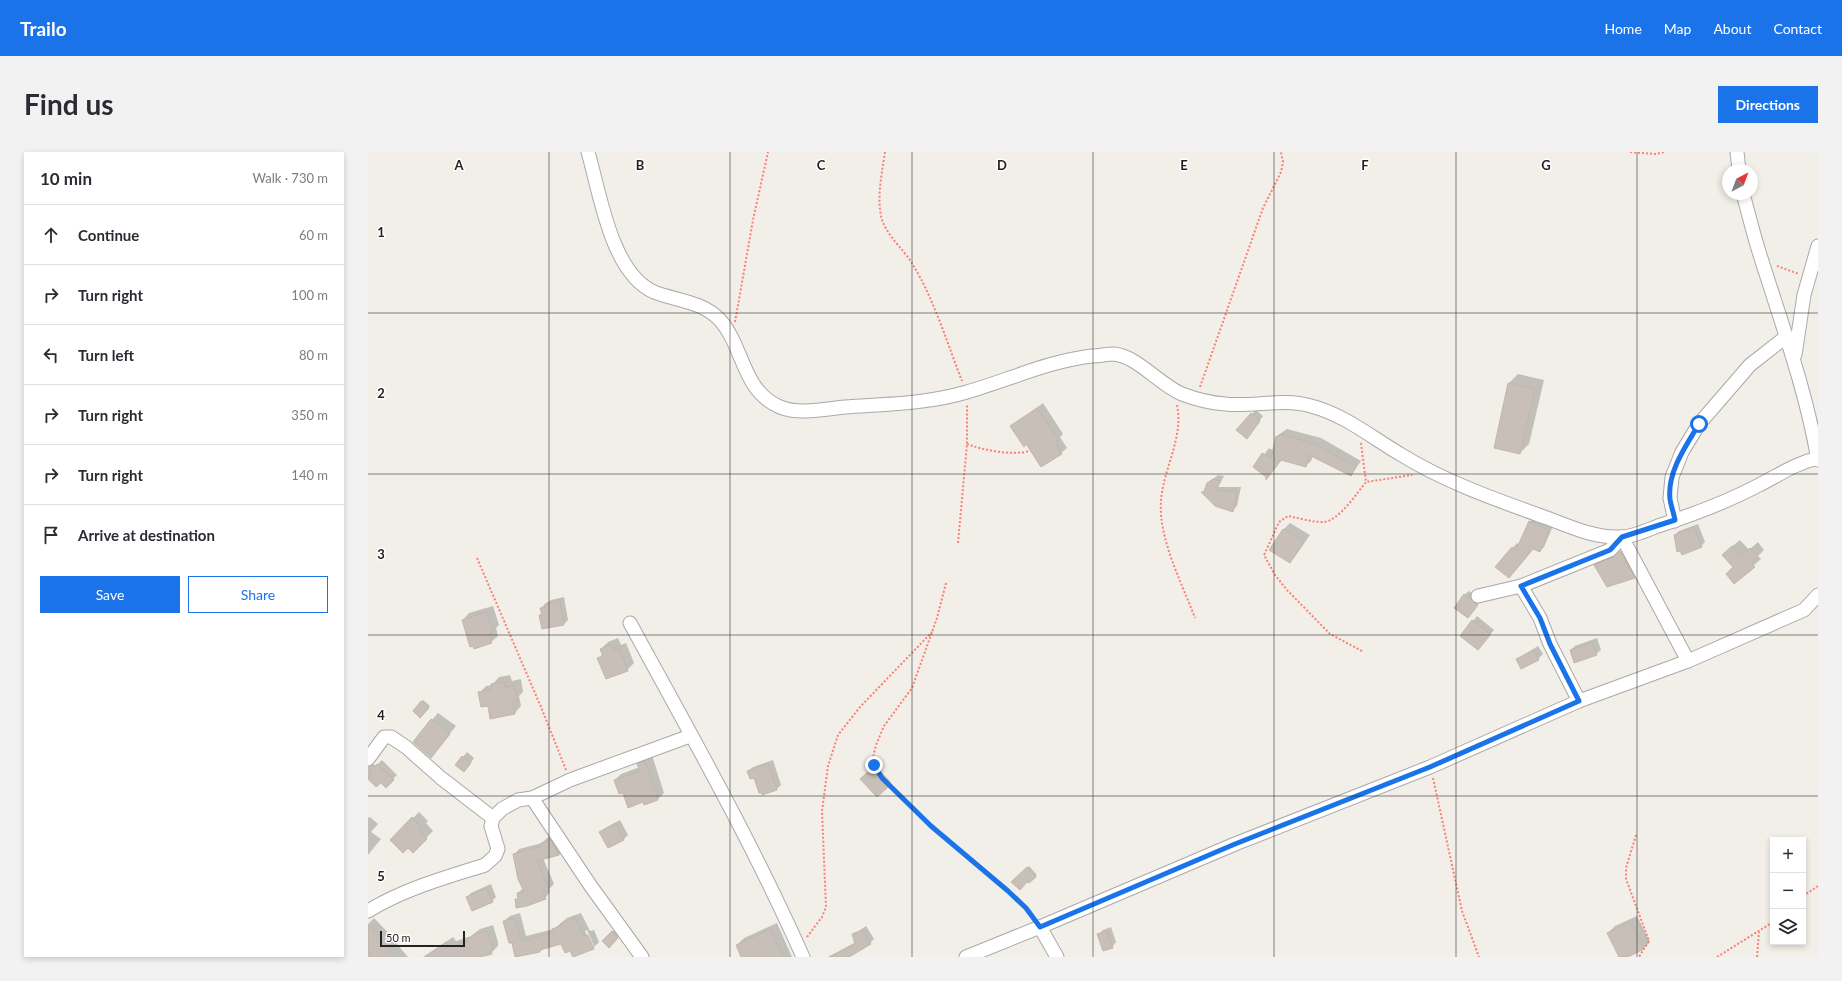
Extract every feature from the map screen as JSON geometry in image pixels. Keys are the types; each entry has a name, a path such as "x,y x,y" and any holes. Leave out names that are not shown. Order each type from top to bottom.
{"street":[{"path":"588,152 605,216 617,250 629,272 646,288 665,296 697,304 718,318 733,336 742,362 753,385 760,393 781,408 816,410 891,406 928,401 967,392 1061,361 1115,354 1132,361 1174,390 1196,398 1226,404 1276,401 1312,406 1358,426 1397,453 1431,472 1530,512 1583,531 1614,537 1622,537 1675,520 1758,486 1803,461 1818,459 1805,398 1794,358 1760,256 1745,200"},
{"path":"1737,152 1739,164"},
{"path":"1794,358 1808,277 1818,246"},
{"path":"1675,520 1670,498 1672,477 1682,452 1699,424 1750,365 1786,336"},
{"path":"1478,596 1521,586 1610,550 1622,537"},
{"path":"1622,537 1688,661"},
{"path":"1521,586 1540,618 1550,644 1579,701"},
{"path":"966,957 1235,844 1430,767 1579,701 1688,661 1804,610 1818,595"},
{"path":"630,623 690,736 721,788 801,951"},
{"path":"368,912 385,901 418,886 490,861 498,849 491,826 493,818 502,809 518,800 532,798 570,780 690,736"},
{"path":"368,759 384,737 391,737 406,747 441,778 493,818"},
{"path":"532,798 590,885 642,957"},
{"path":"1040,927 1057,957"}],"path":[{"path":"733,336 753,220 768,152"},
{"path":"885,152 879,203 882,218 892,236 913,265 931,302 967,392 967,444 958,543"},
{"path":"1196,398 1263,208 1281,172 1283,162 1281,152"},
{"path":"1630,152 1655,154 1665,152"},
{"path":"1760,256 1783,269 1808,277"},
{"path":"1174,390 1178,409 1177,431 1163,484 1161,502 1162,525 1195,618"},
{"path":"1358,426 1366,482"},
{"path":"967,444 980,449 1016,453 1029,451"},
{"path":"1362,651 1330,634 1287,590 1275,575 1264,555 1279,522 1288,516 1324,522 1333,518 1366,482 1431,472"},
{"path":"477,558 541,706 570,780"},
{"path":"946,583 942,603 933,631 924,651 912,688 884,726 876,745 873,758 874,765 882,778 931,826 1008,891 1026,908 1040,927"},
{"path":"801,951 826,907 822,811 828,766 838,735 860,707 933,631"},
{"path":"1430,767 1462,911 1479,957"},
{"path":"1636,835 1626,868 1626,879 1649,941 1639,957"},
{"path":"1806,894 1818,886"},
{"path":"1717,957 1770,924"},
{"path":"1757,957 1759,932"}],"building":[{"path":"1508,383 1535,389 1520,454 1494,448"},
{"path":"1037,408 1058,440 1055,443 1062,454 1041,467 1026,444 1024,447 1010,426"},
{"path":"1251,413 1260,421 1247,439 1236,430"},
{"path":"1280,434 1315,444 1356,467 1351,476 1309,455 1306,467 1281,460 1266,480 1266,477 1253,467 1262,453 1271,458 1276,436 1279,437"},
{"path":"1213,479 1221,481 1215,491 1237,491 1233,512 1215,506 1201,492 1204,492 1207,483"},
{"path":"1529,521 1549,530 1540,552 1533,549 1509,578 1495,567 1512,547 1516,550"},
{"path":"1694,527 1702,547 1682,555 1680,551 1677,552 1674,535"},
{"path":"1283,529 1304,542 1290,563 1269,550"},
{"path":"1732,546 1741,556 1750,548 1758,557 1751,563 1755,567 1734,584 1726,574 1733,567 1722,555"},
{"path":"1620,551 1635,578 1607,587 1594,565 1613,557"},
{"path":"1464,594 1478,605 1468,618 1454,608"},
{"path":"560,601 564,625 542,629 539,615 542,615 540,608 546,607 545,604"},
{"path":"486,612 493,632 489,634 492,643 474,649 473,646 470,647 462,620"},
{"path":"1472,620 1491,634 1478,650 1460,636"},
{"path":"1592,642 1597,655 1574,663 1570,650"},
{"path":"611,644 614,651 619,649 628,671 606,679 597,658 603,656 600,649"},
{"path":"1534,650 1539,660 1521,669 1516,659"},
{"path":"504,681 505,687 514,686 517,700 513,701 515,714 490,719 488,706 481,707 478,692 492,690 491,684"},
{"path":"421,701 429,708 420,718 413,711"},
{"path":"431,719 450,734 431,758 413,742"},
{"path":"462,756 471,763 464,772 455,765"},
{"path":"645,761 658,800 644,805 643,802 628,808 623,793 619,794 614,780 640,771 637,764"},
{"path":"377,764 394,780 386,788 381,783 376,787 368,779 372,774 369,772"},
{"path":"768,764 777,790 762,795 762,793 759,793 754,778 750,779 747,771"},
{"path":"871,769 888,787 877,797 860,779"},
{"path":"412,817 422,828 420,831 427,839 413,853 408,848 403,853 390,840"},
{"path":"616,824 624,840 608,848 599,832"},
{"path":"551,840 559,855 537,861 549,890 543,893 546,899 527,906 516,908 515,899 518,899 517,893 524,892 518,879 513,854 542,846 541,843"},
{"path":"1027,867 1036,877 1029,883 1027,882 1020,890 1011,882"},
{"path":"486,888 493,902 472,911 466,897"},
{"path":"514,918 521,941 553,932 552,929 575,918 584,936 588,935 594,949 573,957 570,951 565,953 561,944 540,950 540,952 515,957 512,943 509,943 503,921"},
{"path":"1630,922 1644,949 1628,957 1619,957 1607,933"},
{"path":"368,925 392,949 384,957 372,957 368,953"},
{"path":"770,929 783,957 741,957 736,945"},
{"path":"862,930 871,944 849,957 829,957 855,944 852,934"},
{"path":"487,931 493,949 491,950 492,954 480,957 425,957 446,942 449,947 468,941 467,939 473,937 473,935"},
{"path":"612,931 618,938 609,948 602,941"},
{"path":"1107,931 1113,948 1103,951 1097,934"}],"route":[{"path":"874,765 876,771 882,778 931,826 962,854 1008,891 1026,908 1040,927 1235,844 1430,767 1579,701 1559,659 1550,644 1540,618 1521,586 1610,550 1622,537 1675,520 1670,498 1672,477 1682,452 1699,424"}]}
